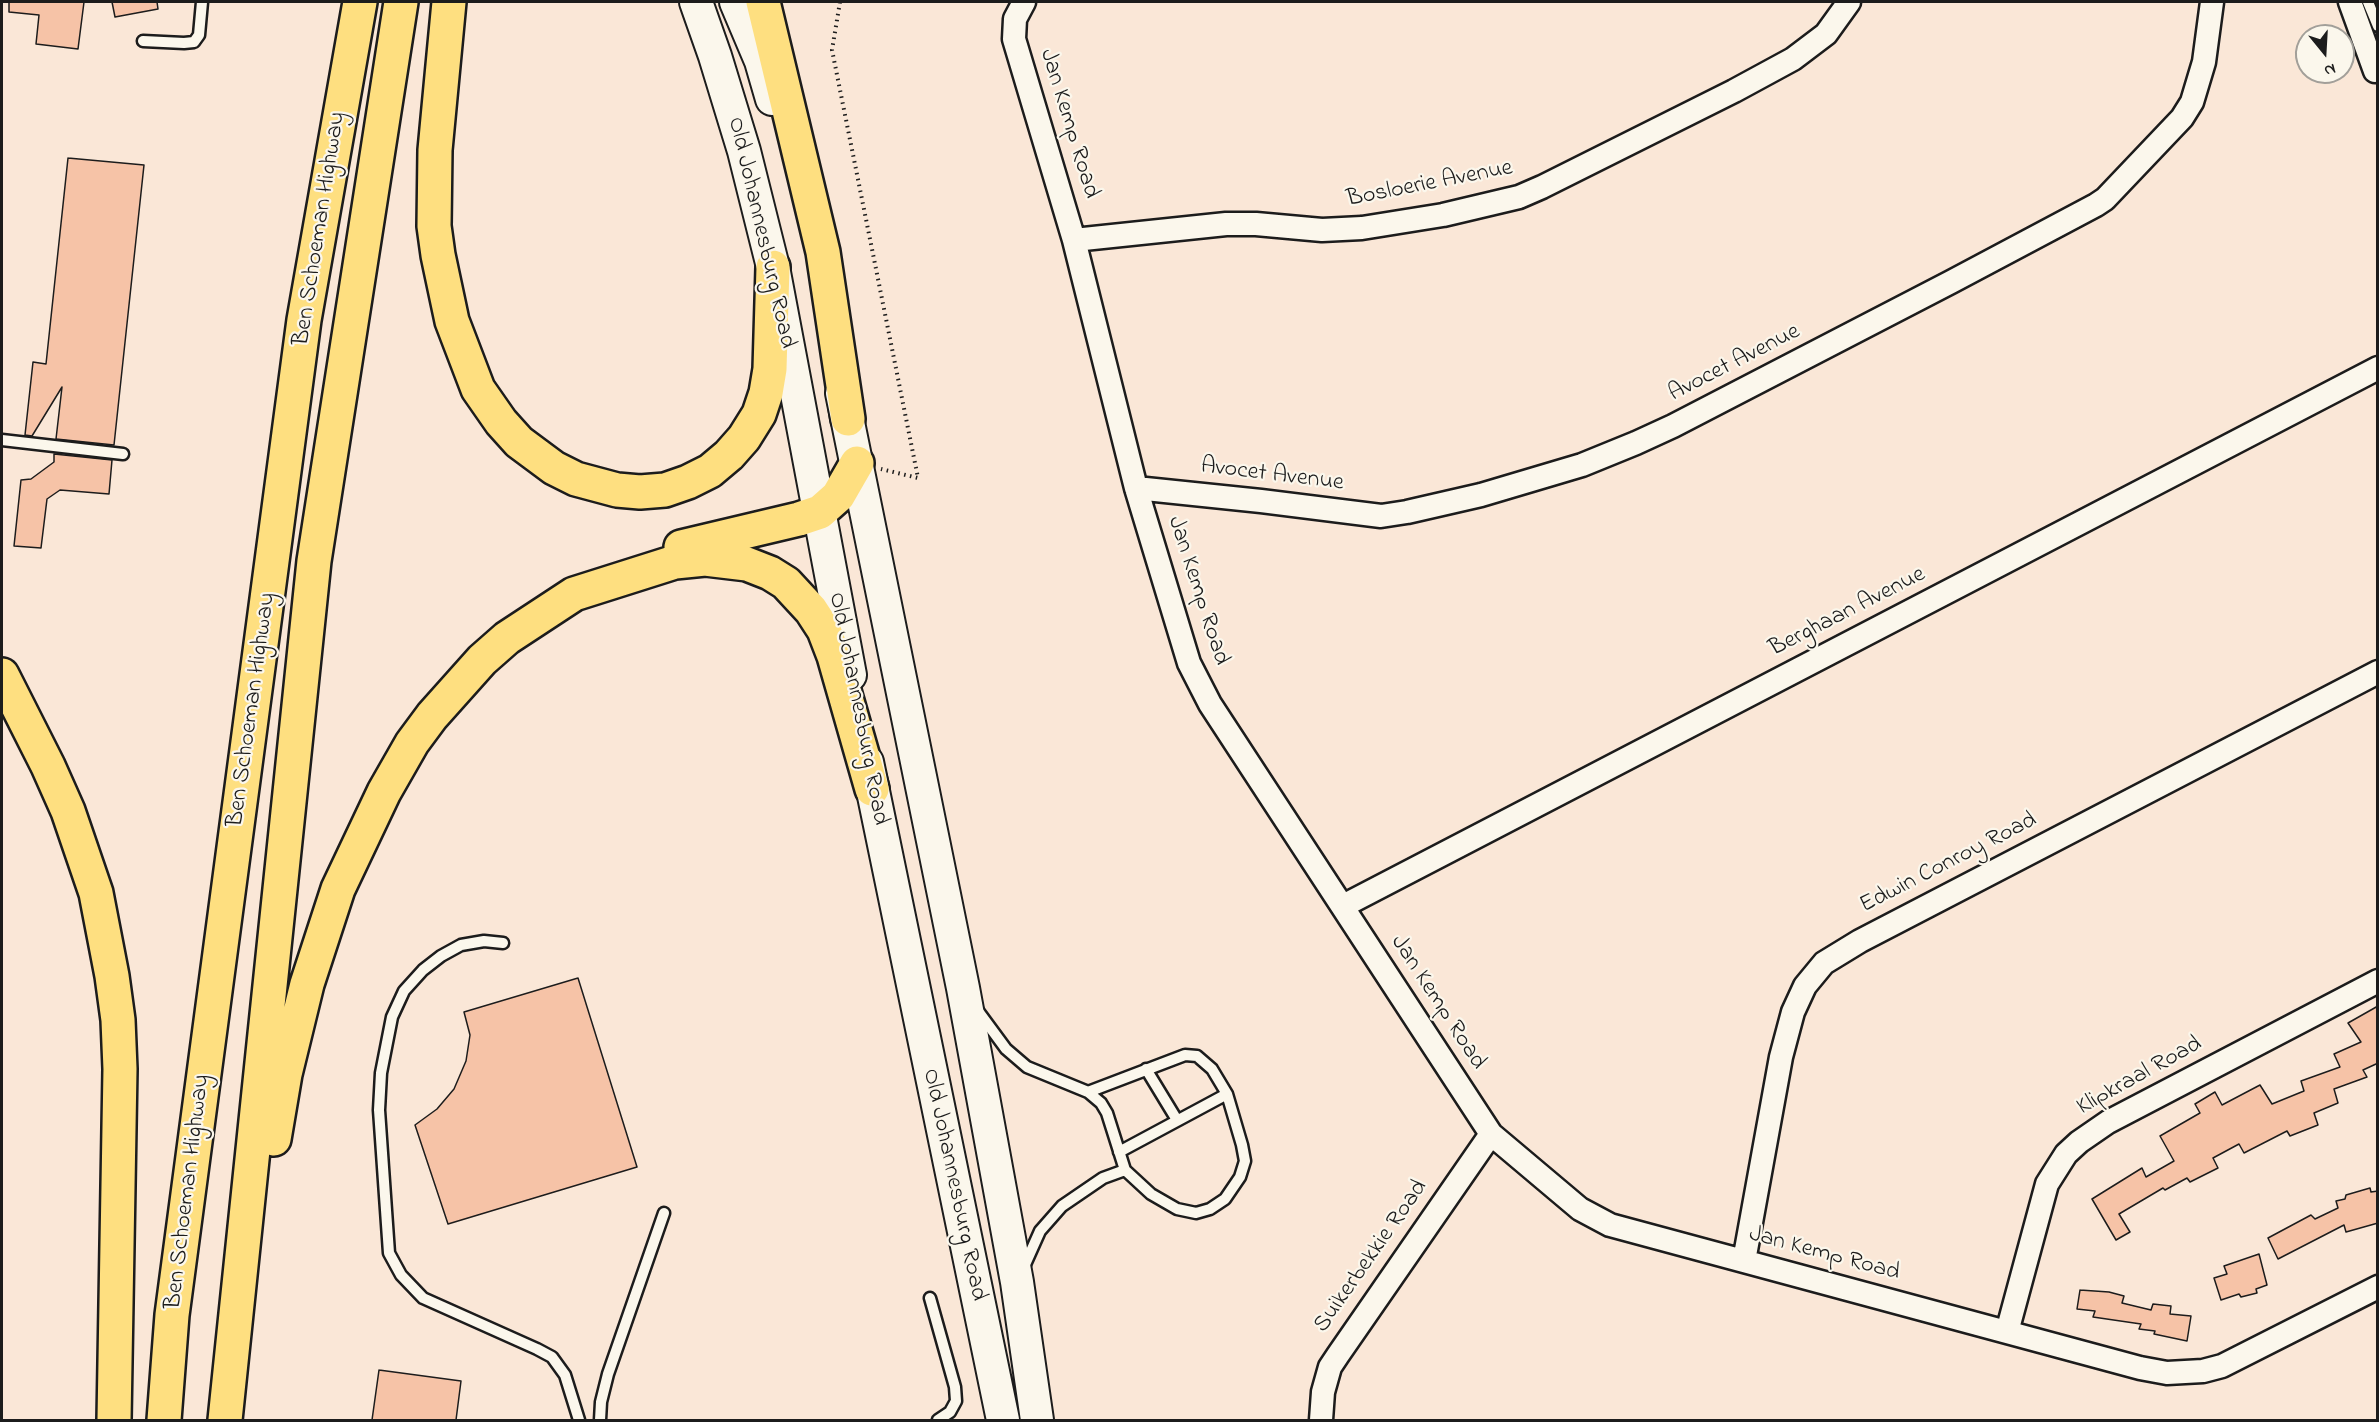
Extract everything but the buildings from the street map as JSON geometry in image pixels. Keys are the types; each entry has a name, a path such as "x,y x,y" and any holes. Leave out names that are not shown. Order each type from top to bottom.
{"highway":[{"name":"Ben Schoeman Highway","path":"164,1420 172,1315 303,332 360,2"},
{"name":"Ben Schoeman Highway","path":"225,1420 314,561 401,2"},
{"path":"449,2 434,170 434,226 438,255 452,321 478,389 501,422 526,448 554,468 576,479 617,490 640,492 665,490 710,471 744,438 759,414 766,393 770,369 773,267"},
{"path":"763,2 823,252 848,419"},
{"path":"242,1420 260,1218 285,1074 307,984 338,889 384,792 412,743 432,716 482,660 507,638 600,577 667,551 820,512 838,496 857,463"},
{"path":"574,594 675,562 705,559 747,564 770,573 786,583 811,610 824,630 834,656 872,789"},
{"path":"2,675 68,811 96,893 112,976 118,1020 120,1069 114,1420"}],"main road":[{"name":"Old Johannesburg Road","path":"696,2 716,56 744,151 773,267 872,789 1003,1420"},
{"name":"Old Johannesburg Road","path":"736,2 760,61 778,118 848,419 963,988 1017,1282 1037,1420"}],"street":[{"name":"Bosloerie Avenue","path":"1074,240 1226,224 1256,224 1322,230 1362,228 1443,214 1519,196 1542,187 1793,59 1826,34 1849,2"},
{"name":"Avocet Avenue","path":"1136,488 1241,498 1381,516 1425,508 1526,482 1582,465 1654,435 2096,206 2182,118 2192,102 2204,62 2212,2"},
{"path":"2350,2 2375,71"},
{"name":"Jan Kemp Road","path":"1021,6 1015,19 1014,39 1074,240 1136,488 1180,636 1199,686 1491,1134 1594,1218 1610,1225 2140,1368 2167,1373 2203,1371 2242,1357 2378,1287"},
{"name":"Berghaan Avenue","path":"1343,906 2378,368"},
{"name":"Edwin Conroy Road","path":"1744,1262 1781,1057 1793,1012 1805,986 1824,963 1860,941 2378,672"},
{"name":"Klipkraal Road","path":"2007,1332 2048,1184 2066,1154 2108,1122 2378,981"},
{"name":"Suikerbekkie Road","path":"1321,1420 1323,1392 1330,1367 1491,1134"}],"lane":[{"path":"143,41 184,44 194,42 199,34 201,2"},
{"path":"2368,2 2377,22"},
{"path":"2,440 123,454"},
{"path":"503,943 484,941 461,945 441,956 423,970 404,991 392,1017 381,1073 379,1110 389,1253 401,1275 423,1298 537,1349 552,1358 565,1375 579,1420"},
{"path":"963,988 991,1030 1014,1057 1041,1075 1088,1092 1101,1103 1107,1113 1125,1170 1151,1194 1177,1209 1196,1213 1210,1209 1225,1199 1240,1177 1245,1161 1227,1094 1212,1069 1197,1056 1185,1056 1088,1092"},
{"path":"1146,1069 1176,1120"},
{"path":"1119,1152 1227,1094"},
{"path":"1017,1282 1031,1249 1048,1219 1062,1206 1103,1178 1125,1170"},
{"path":"600,1420 601,1402 608,1374 664,1213"},
{"path":"930,1298 955,1387 956,1401 950,1412 938,1420"}],"path":[{"path":"840,2 832,50 918,478 857,463"}]}
